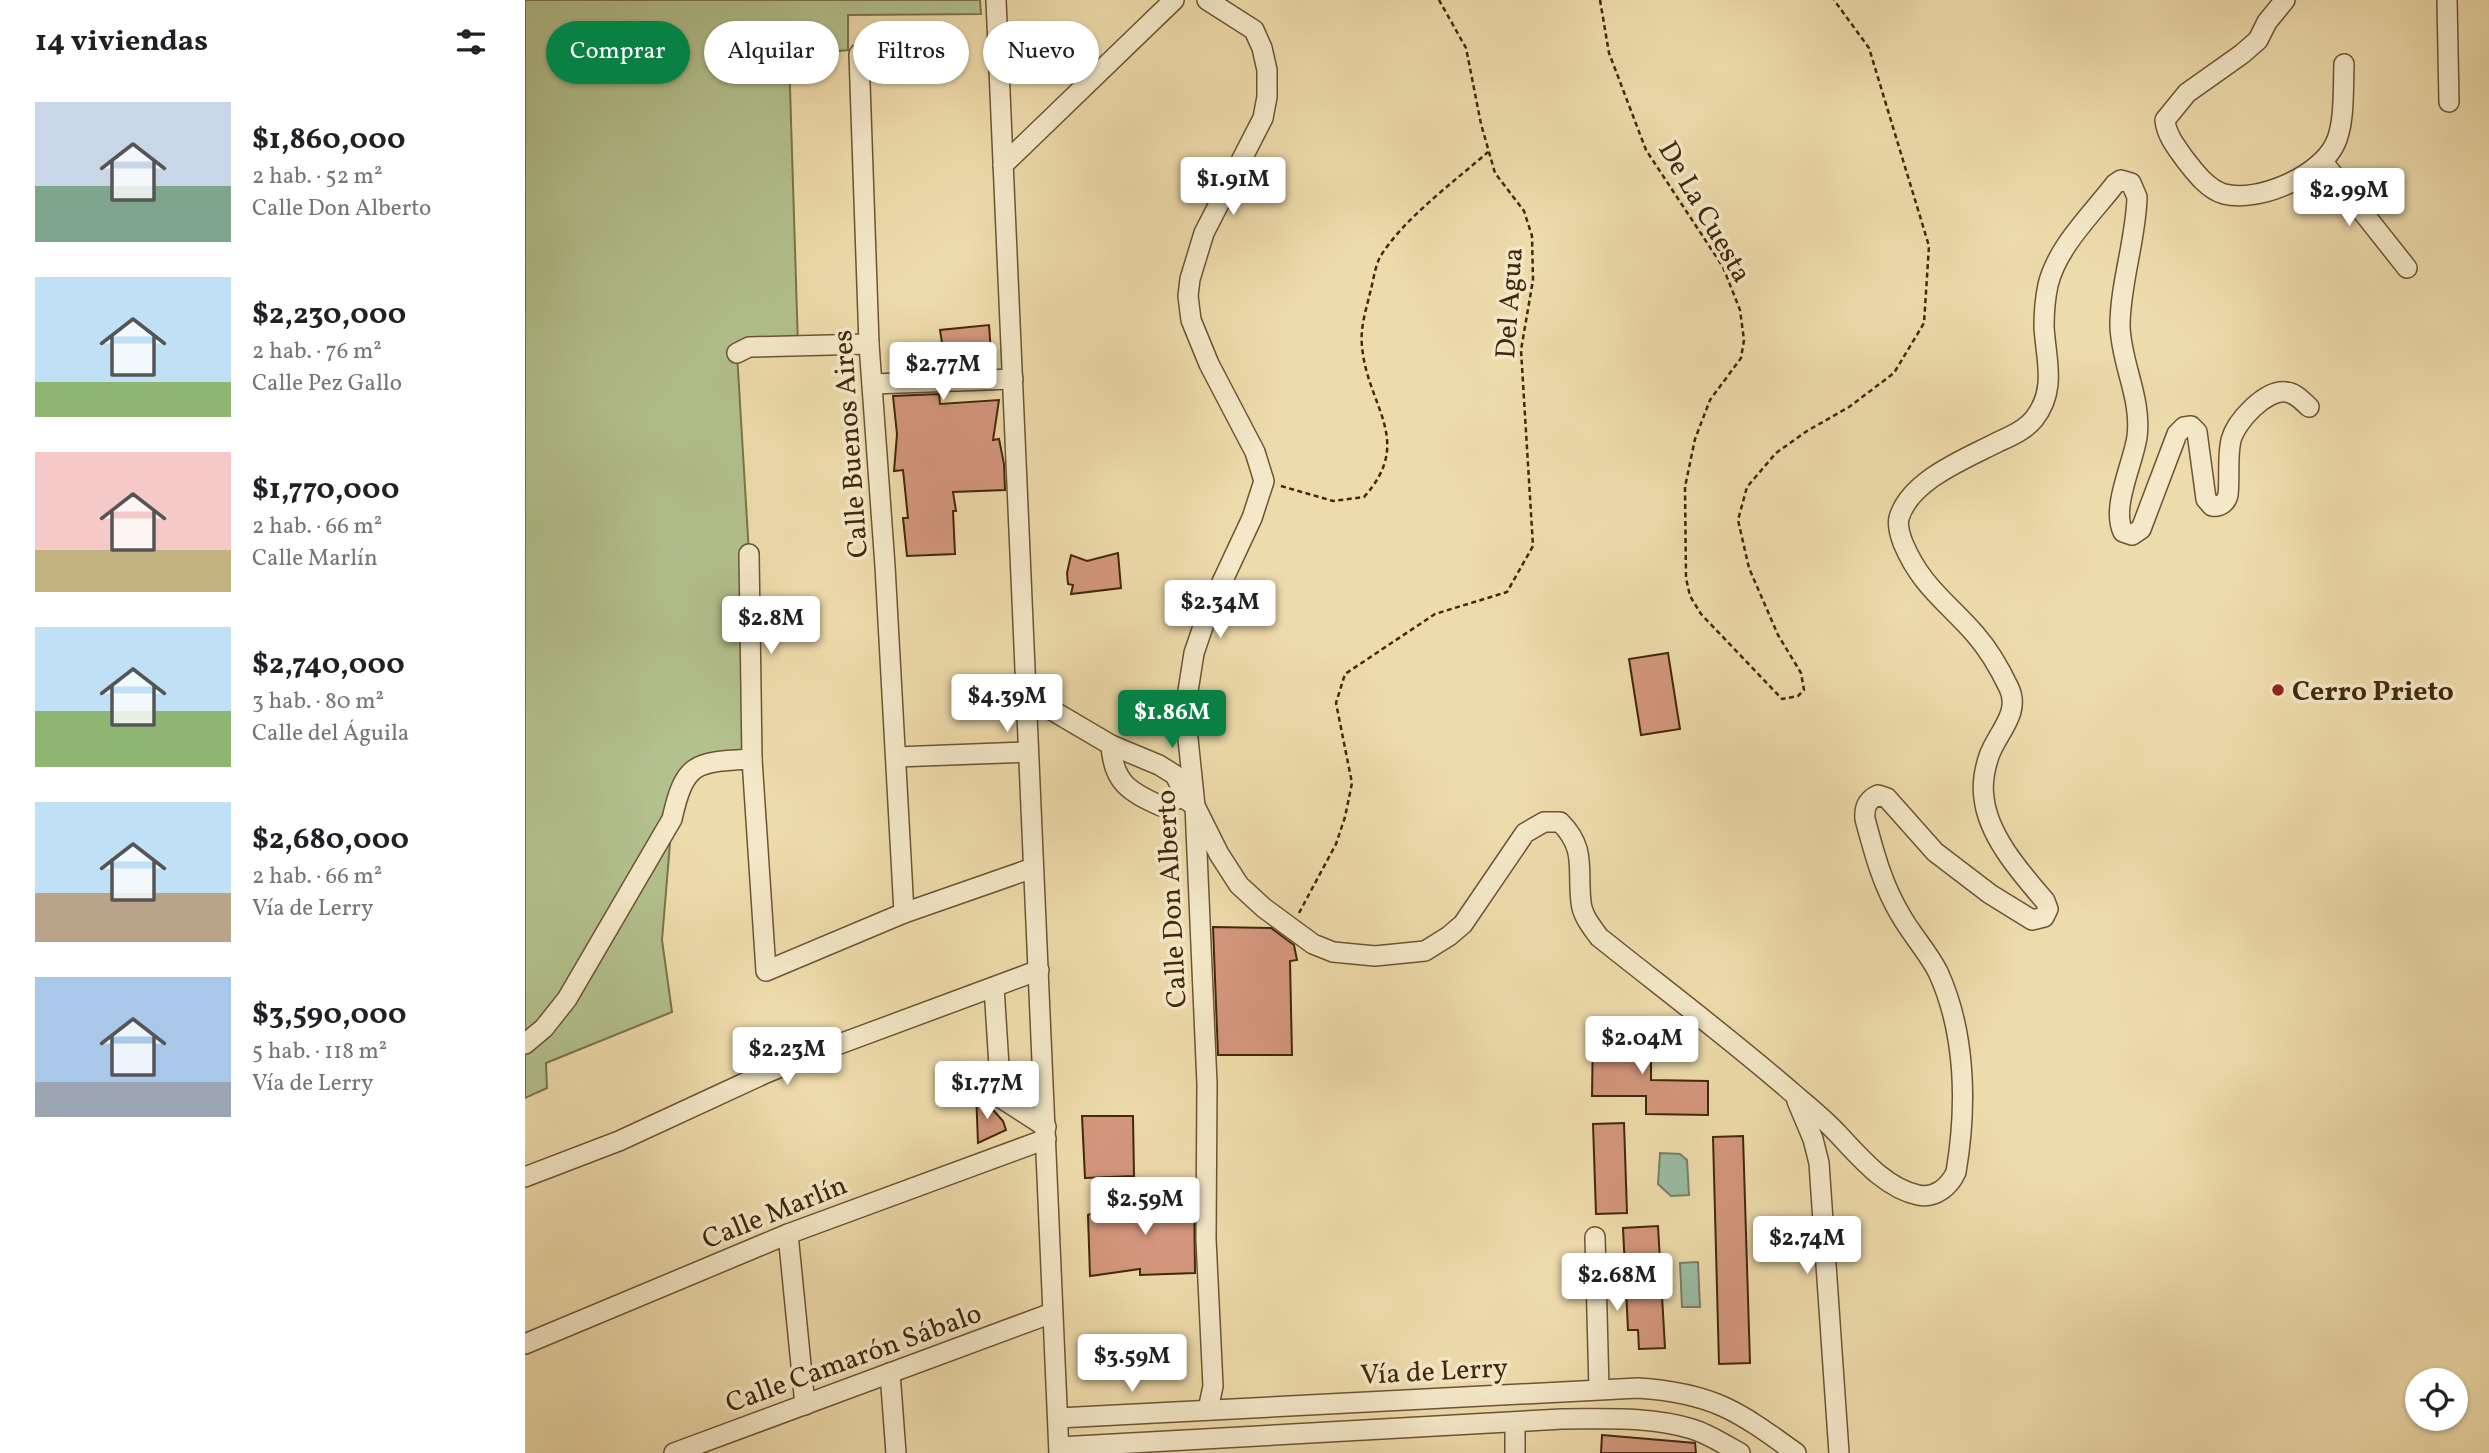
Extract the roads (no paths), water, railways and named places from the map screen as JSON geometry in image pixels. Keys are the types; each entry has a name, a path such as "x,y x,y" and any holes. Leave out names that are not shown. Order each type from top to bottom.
{"street":[{"path":"996,0 1059,1450"},
{"path":"1003,164 1174,0"},
{"name":"Calle Don Alberto","path":"1207,0 1254,30 1267,70 1267,96 1263,118 1204,233 1190,279 1188,296 1191,320 1209,364 1255,452 1264,481 1252,518 1208,612 1194,653 1185,710 1188,802 1207,1084 1206,1239 1213,1386 1207,1410"},
{"path":"2285,0 2267,22 2257,40 2242,54 2187,93 2165,120 2166,127 2194,171 2221,193 2240,196 2265,193 2294,180 2323,162 2339,133 2344,64"},
{"path":"2447,0 2449,102"},
{"name":"Calle Buenos Aires","path":"860,84 869,344 904,913"},
{"path":"2323,162 2407,268"},
{"path":"1026,695 1111,745 1159,765 1175,775 1188,802 1239,885 1264,908 1313,944 1333,952 1375,956 1425,951 1463,924 1525,833 1545,822 1560,822 1569,831 1577,849 1580,858 1581,903 1584,915 1599,937 1794,1093 1837,1132 1863,1161 1896,1185 1924,1196 1939,1192 1952,1181 1958,1156 1961,1060 1955,1028 1937,971 1901,916 1883,880 1865,819 1867,802 1878,795 1887,798 1926,844 1996,898 2032,920 2044,917 2048,909 2044,899 2012,862 1989,818 1984,801 1983,789 1989,758 2011,712 2012,694 1977,636 1921,578 1901,537 1899,519 1912,496 1940,472 2017,433 2035,418 2050,372 2044,322 2050,278 2066,248 2117,182 2123,180 2131,183 2137,197 2120,323 2123,351 2138,414 2136,440 2120,505 2119,520 2123,532 2132,535 2141,528 2177,434 2182,429 2191,426 2197,432 2206,499 2212,506 2218,506 2228,495 2232,438 2248,412 2282,391 2295,395 2309,407"},
{"path":"737,353 749,347 869,344"},
{"path":"872,384 1013,379"},
{"path":"749,554 752,759 766,971 904,913 1033,868"},
{"path":"1111,745 1112,761 1130,791 1161,806 1188,802"},
{"path":"896,757 1028,752"},
{"path":"525,1044 544,1028 567,999 672,819 679,787 684,778 698,767 716,761 752,759"},
{"path":"525,1177 619,1141 776,1069 1039,970"},
{"path":"994,987 1002,1098 1046,1133"},
{"path":"1794,1093 1813,1139 1819,1163 1839,1453"},
{"name":"Calle Marlín","path":"525,1344 788,1234 1046,1133"},
{"path":"788,1234 805,1405"},
{"path":"1595,1237 1599,1389"},
{"name":"Calle Camarón Sábalo","path":"674,1453 1052,1313"},
{"path":"890,1373 895,1453"},
{"name":"Vía de Lerry","path":"1058,1418 1599,1389 1659,1389 1702,1397 1744,1416 1796,1453"},
{"path":"1561,1392 1562,1419"},
{"name":"Vía de Lerry","path":"1059,1450 1210,1446 1562,1419 1636,1420 1670,1424 1692,1429 1740,1453"},
{"path":"1515,1422 1515,1453"},
{"path":"730,1432 731,1453"}],"place":[{"name":"Cerro Prieto","path":"2278,690"}]}
